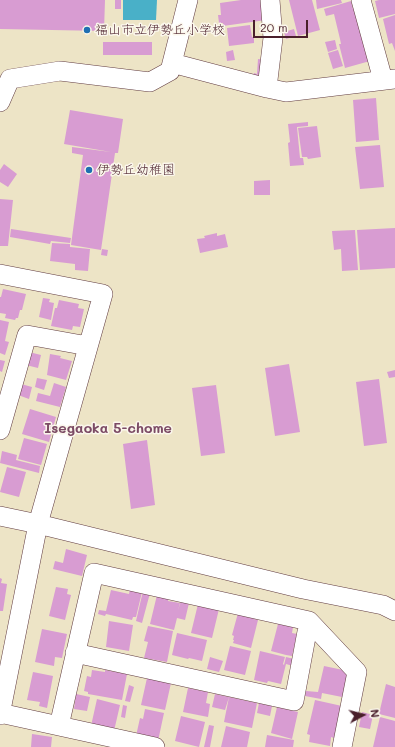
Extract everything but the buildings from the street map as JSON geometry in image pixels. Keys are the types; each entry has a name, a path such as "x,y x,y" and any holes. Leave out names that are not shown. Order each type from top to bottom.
{"street":[{"path":"0,102 10,79 60,71 150,82 170,71 188,0"},
{"path":"267,88 273,38 270,0"},
{"path":"172,63 286,92 389,80 361,0"},
{"path":"0,274 103,294 8,631 0,714 155,747"},
{"path":"0,430 26,335 88,346"},
{"path":"0,516 303,589 383,605 395,611"},
{"path":"58,726 94,572 309,622 357,672 342,747"},
{"path":"75,653 294,701 309,622"}],"water":[{"path":"123,0 157,0 156,20 123,20"}],"place":[{"name":"福山市立伊勢丘小学校","path":"87,30"},
{"name":"伊勢丘幼稚園","path":"89,170"}],"district":[{"name":"Isegaoka 5-chome","path":"108,429"}]}
